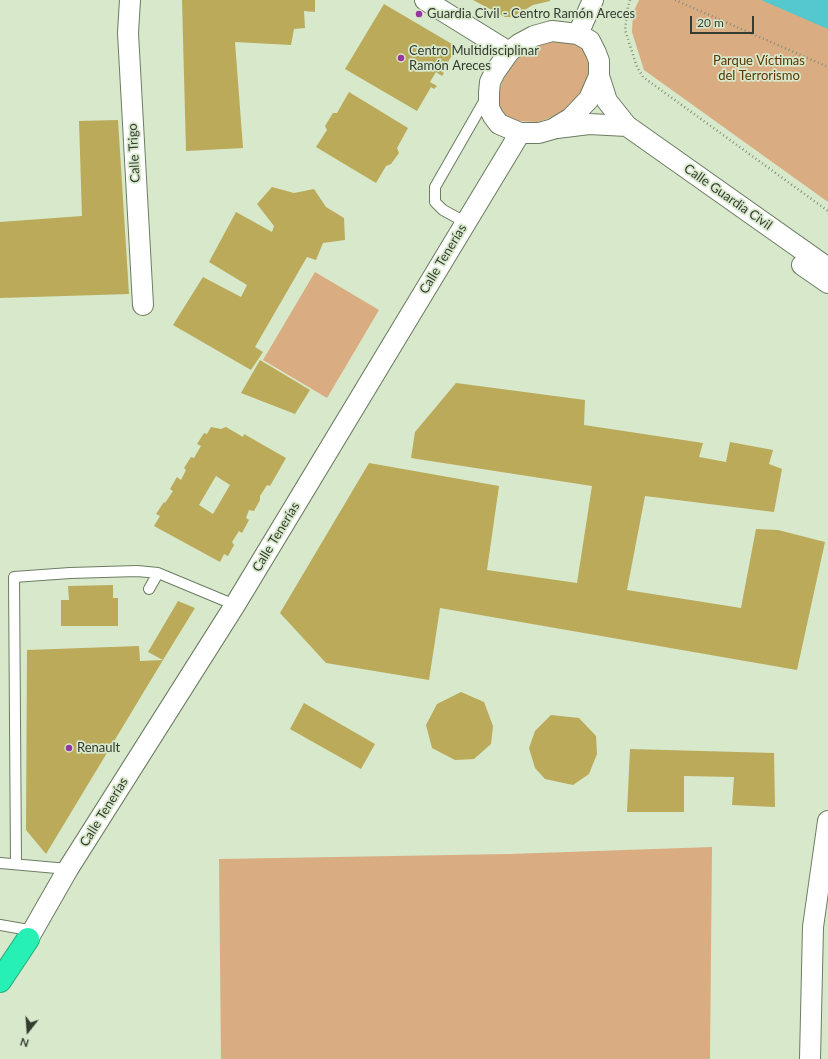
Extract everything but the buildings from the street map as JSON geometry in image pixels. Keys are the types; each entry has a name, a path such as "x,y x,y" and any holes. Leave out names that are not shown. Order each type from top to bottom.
{"highway":[{"path":"0,958 31,935"},
{"path":"0,981 31,935"}],"street":[{"name":"Calle Trigo","path":"130,0 128,33 143,305"},
{"path":"424,0 509,52"},
{"path":"578,34 593,0"},
{"path":"553,129 571,118 589,99 599,76 600,61 590,41 578,34 552,31 534,36 519,44 509,52 495,72 490,82 489,108 499,124 520,133 539,132 589,124 627,126"},
{"name":"Calle Guardia Civil","path":"599,76 607,101 627,126 828,268"},
{"name":"Calle Tenerías","path":"31,935 68,869 235,605 520,133"},
{"path":"710,185 722,204 739,219 756,233 828,283"},
{"path":"810,1059 813,927 828,821"}],"lane":[{"path":"465,222 443,210 435,202 435,187 489,93"},
{"path":"16,864 14,577 70,573 137,571 158,573 235,605"},
{"path":"149,589 158,573"},
{"path":"0,863 68,869"},
{"path":"0,925 31,935"}],"path":[{"path":"630,0 625,30 643,77 828,211"},
{"path":"675,0 828,67"}],"green space":[{"name":"Parque Víctimas del Terrorismo","path":"639,0 828,0 828,202 644,70 632,32 633,13"},
{"path":"553,41 577,44 586,54 590,68 582,90 576,99 562,112 547,119 537,122 516,121 507,117 501,110 499,104 500,88 511,66 521,56 536,46"},
{"path":"315,272 379,310 327,398 263,360"},
{"path":"712,847 710,1059 221,1059 219,859 510,854"}],"water":[{"path":"761,0 828,0 828,29 821,26"}],"place":[{"name":"Guardia Civil - Centro Ramón Areces","path":"419,14"},
{"name":"Centro Multidisciplinar Ramón Areces","path":"401,58"},
{"name":"Renault","path":"69,748"}]}
